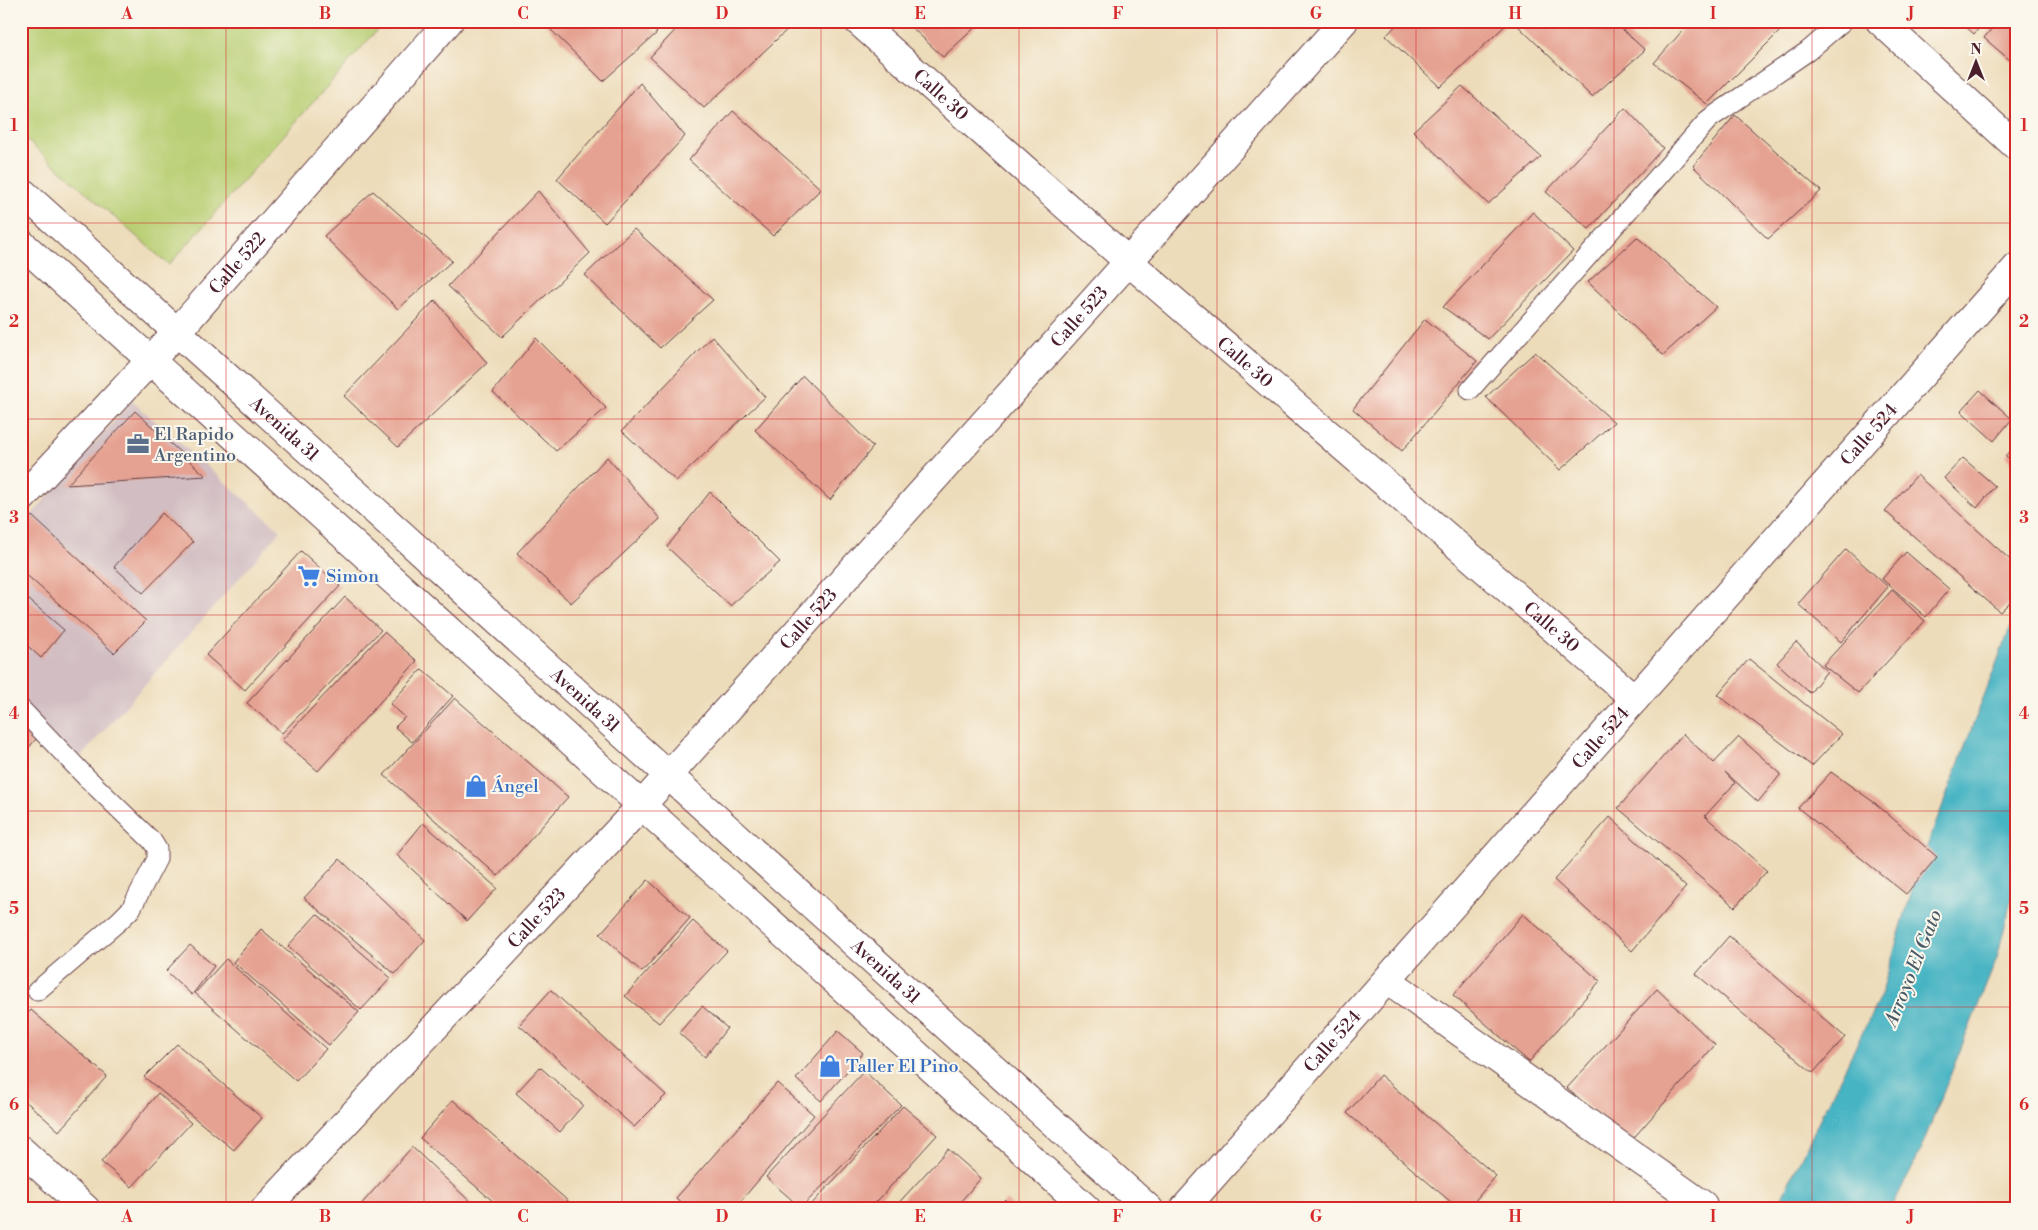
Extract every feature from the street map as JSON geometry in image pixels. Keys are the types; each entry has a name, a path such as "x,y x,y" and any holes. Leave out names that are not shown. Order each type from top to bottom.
{"street":[{"name":"Calle 522","path":"21,499 177,332 449,21"},
{"name":"Calle 30","path":"858,21 1128,262 1635,699"},
{"name":"Calle 523","path":"265,1209 641,806 1344,21"},
{"path":"1880,21 2017,147"},
{"name":"Avenida 31","path":"21,191 1149,1209"},
{"path":"21,243 1087,1209"},
{"name":"Calle 524","path":"1184,1209 2017,267"},
{"path":"1387,980 1702,1205"},
{"path":"21,1150 86,1209"}],"lane":[{"path":"1470,390 1709,119 1808,52 1843,21"},
{"path":"21,709 86,777 152,841 157,849 157,859 131,909 37,991"}],"shaded area":[{"path":"132,401 281,531 70,769 21,726 21,527","holes":["135,411 205,476 68,485"]}],"green space":[{"path":"21,21 385,21 169,265 21,135"}],"water":[{"name":"Arroyo El Gato","path":"2017,609 2017,877 1997,958 1918,1156 1891,1209 1776,1209 1881,995 1917,873"}],"building":[{"path":"542,21 643,21 657,33 603,81"},
{"path":"684,21 791,21 793,24 704,108 650,57"},
{"path":"905,21 982,21 943,57"},
{"path":"1400,21 1510,21 1440,87 1386,36"},
{"path":"1520,21 1613,21 1645,50 1592,97 1517,25"},
{"path":"1691,21 1783,21 1786,25 1707,104 1654,63"},
{"path":"1959,21 1985,21 1974,34"},
{"path":"1998,21 2017,21 2017,54 2011,61 1984,38"},
{"path":"640,83 685,136 605,223 557,179"},
{"path":"1462,86 1541,157 1488,204 1413,131"},
{"path":"1625,108 1663,148 1589,229 1546,192"},
{"path":"733,111 821,189 773,236 689,160"},
{"path":"1735,115 1821,191 1768,239 1693,166"},
{"path":"373,191 452,261 398,309 324,236"},
{"path":"538,191 590,253 502,337 448,286"},
{"path":"1533,212 1573,251 1488,339 1443,307"},
{"path":"634,229 713,300 660,348 585,275"},
{"path":"1637,237 1716,307 1663,355 1588,282"},
{"path":"435,300 487,363 398,447 344,396"},
{"path":"1425,319 1477,361 1402,451 1353,409"},
{"path":"712,336 765,397 676,481 622,431"},
{"path":"536,338 606,408 556,451 493,392"},
{"path":"1535,352 1614,422 1560,470 1486,397"},
{"path":"803,376 873,447 830,500 755,430"},
{"path":"1980,390 2012,419 1994,441 1961,411"},
{"name":"El Rapido Argentino","path":"135,411 206,476 67,485"},
{"path":"2017,444 2017,468 2005,456"},
{"path":"607,457 660,519 571,603 517,553"},
{"path":"1963,458 1995,486 1977,508 1944,478"},
{"path":"1917,475 2017,566 2017,595 2000,612 1885,511"},
{"path":"710,492 780,562 730,606 667,547"},
{"path":"162,513 193,542 143,593 114,567"},
{"path":"32,516 146,621 114,653 21,570 21,527"},
{"path":"1846,549 1888,587 1841,642 1798,604"},
{"path":"301,551 340,586 245,690 206,655"},
{"path":"1906,552 1949,589 1926,617 1882,579"},
{"path":"1892,590 1925,621 1858,693 1823,665"},
{"path":"21,593 64,630 41,658 21,640"},
{"path":"345,597 381,630 282,733 247,703"},
{"path":"384,632 417,661 318,771 282,740"},
{"path":"1796,642 1827,671 1810,693 1777,663"},
{"path":"1749,659 1842,734 1812,766 1718,695"},
{"path":"422,669 453,696 412,742 395,727 405,717 390,704"},
{"name":"Ángel","path":"455,698 568,797 498,876 384,775"},
{"path":"21,716 41,733 21,757"},
{"path":"1683,734 1714,763 1739,737 1781,774 1758,802 1725,772 1735,783 1705,816 1767,871 1735,907 1618,808"},
{"path":"1831,772 1875,803 1937,857 1906,894 1798,808"},
{"path":"1610,817 1686,887 1632,951 1554,880"},
{"path":"423,823 497,888 467,921 397,855"},
{"path":"340,859 425,940 395,974 304,898"},
{"path":"648,880 690,918 642,972 600,934"},
{"path":"317,914 391,978 361,1010 288,946"},
{"path":"1523,914 1600,981 1529,1062 1453,995"},
{"path":"693,921 727,951 659,1023 625,996"},
{"path":"261,929 359,1012 329,1045 233,962"},
{"path":"1729,936 1845,1037 1813,1073 1696,974"},
{"path":"190,945 214,966 192,995 166,971"},
{"path":"226,959 326,1049 296,1081 195,993"},
{"path":"1657,989 1715,1045 1630,1142 1567,1088"},
{"path":"551,990 666,1095 634,1127 519,1025"},
{"path":"702,1006 727,1028 705,1057 679,1033"},
{"path":"31,1010 107,1076 59,1131 21,1097 21,1020"},
{"name":"Taller El Pino","path":"838,1031 863,1053 821,1101 796,1079"},
{"path":"177,1044 262,1118 234,1150 144,1077"},
{"path":"540,1067 583,1105 560,1132 516,1093"},
{"path":"864,1071 901,1105 801,1208 766,1177"},
{"path":"1380,1075 1496,1176 1468,1209 1459,1209 1347,1113"},
{"path":"777,1083 814,1115 734,1209 688,1209 676,1198"},
{"path":"158,1093 191,1123 132,1187 101,1162"},
{"path":"453,1100 569,1202 562,1209 502,1209 420,1138"},
{"path":"903,1106 937,1135 870,1209 807,1209"},
{"path":"412,1147 478,1209 357,1209"},
{"path":"948,1149 981,1178 954,1209 893,1209"},
{"path":"1006,1200 1016,1209 998,1209"}],"place":[{"name":"El Rapido Argentino","path":"138,444"},
{"name":"Simon","path":"309,576"},
{"name":"Ángel","path":"476,786"},
{"name":"Taller El Pino","path":"830,1066"}]}
